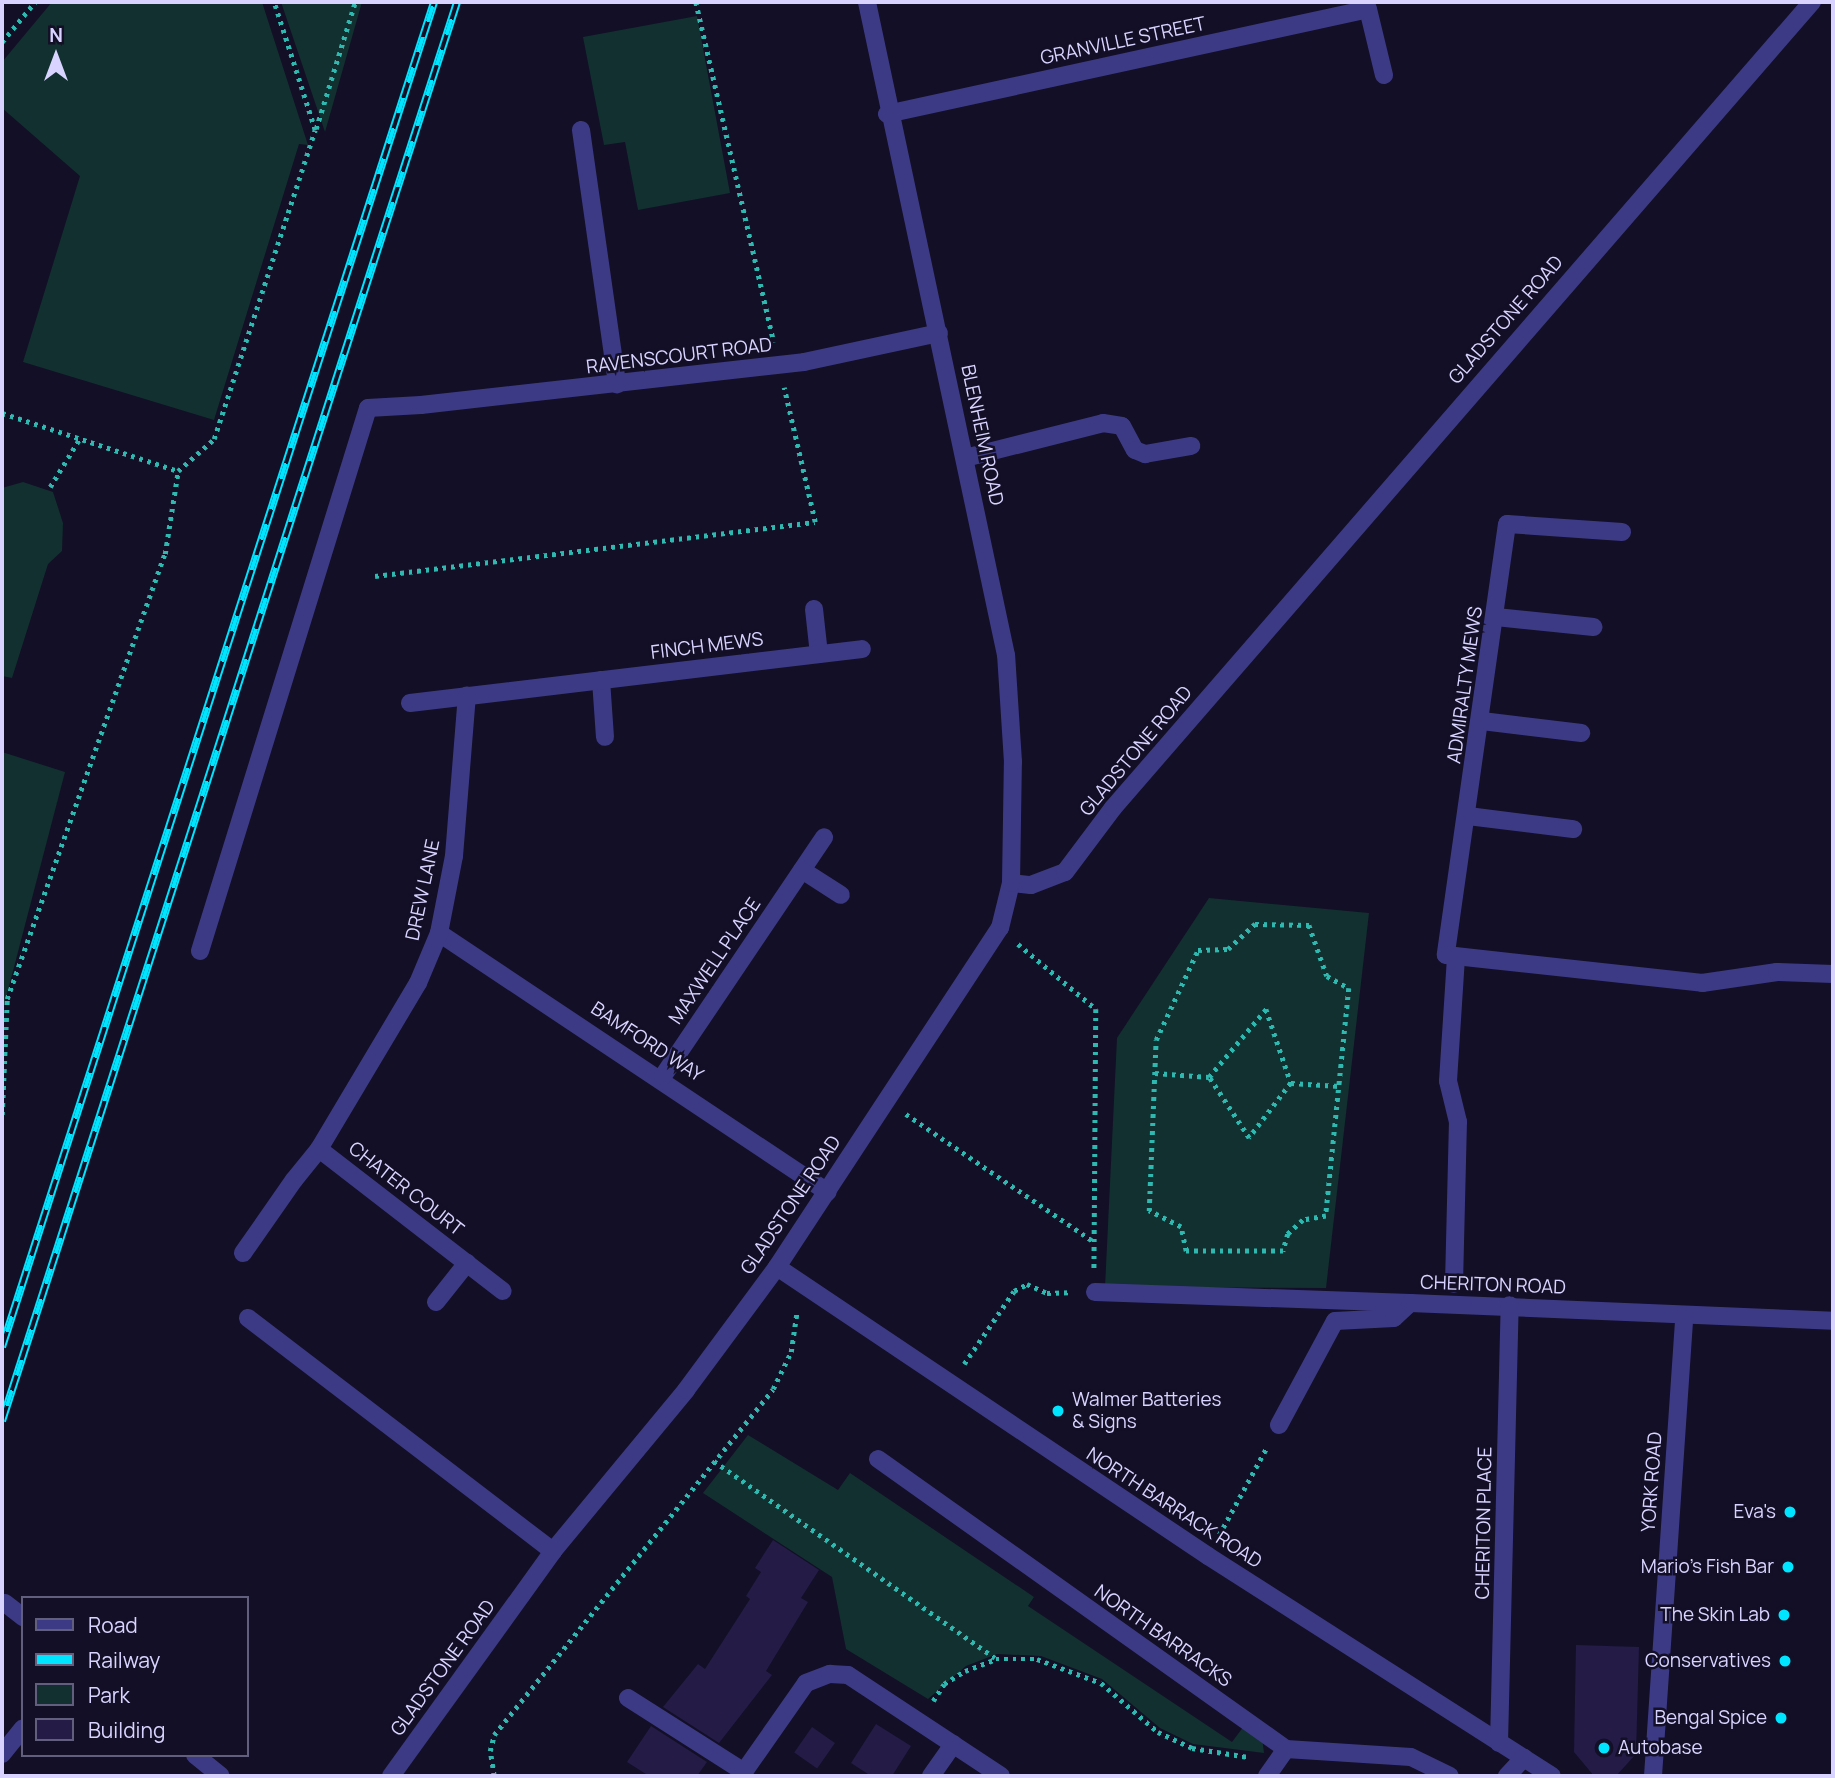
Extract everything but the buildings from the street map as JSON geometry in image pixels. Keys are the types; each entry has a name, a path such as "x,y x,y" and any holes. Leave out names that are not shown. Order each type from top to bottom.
{"street":[{"name":"BLENHEIM ROAD","path":"867,2 887,114 939,333 1006,655 1013,762 1012,883"},
{"name":"GLADSTONE ROAD","path":"391,1776 553,1551 686,1390 777,1267 1000,928 1012,883 1031,885 1065,873 1113,808 1812,2"},
{"name":"GRANVILLE STREET","path":"887,114 1368,9 1384,75"},
{"path":"581,130 617,384"},
{"name":"RAVENSCOURT ROAD","path":"200,951 368,408 421,405 804,362 939,333"},
{"path":"965,458 1103,423 1122,426 1135,450 1145,454 1191,446"},
{"name":"ADMIRALTY MEWS","path":"1454,1284 1458,1122 1448,1081 1456,957 1447,956 1451,901 1468,816 1507,524 1622,532"},
{"path":"814,609 819,654"},
{"path":"1496,617 1593,627"},
{"name":"FINCH MEWS","path":"410,703 862,649"},
{"path":"601,680 605,737"},
{"name":"DREW LANE","path":"243,1253 319,1149 418,983 439,933 454,856 467,696"},
{"path":"1482,721 1581,733"},
{"path":"1468,816 1573,829"},
{"name":"MAXWELL PLACE","path":"663,1076 824,837"},
{"path":"802,870 841,895"},
{"name":"BAMFORD WAY","path":"439,933 663,1076 828,1192"},
{"path":"1456,957 1702,983 1777,972 1833,974"},
{"name":"CHATER COURT","path":"319,1149 503,1291"},
{"name":"CHATER COURT","path":"436,1302 467,1263"},
{"name":"NORTH BARRACK ROAD","path":"777,1267 949,1385 1552,1776"},
{"path":"1095,1292 1410,1303"},
{"name":"CHERITON ROAD","path":"1279,1425 1335,1321 1394,1318 1410,1303 1510,1304 1684,1316 1833,1321"},
{"name":"CHERITON PLACE","path":"1499,1743 1510,1304"},
{"name":"YORK ROAD","path":"1653,1776 1684,1316"},
{"path":"248,1318 553,1551"},
{"name":"NORTH BARRACKS","path":"878,1459 1286,1749"},
{"path":"5,1603 21,1615"},
{"path":"628,1698 742,1774 793,1698 820,1674 848,1675 921,1720 1001,1776"},
{"path":"2,1754 21,1730"},
{"path":"931,1776 953,1744"},
{"path":"1268,1776 1286,1749 1411,1757 1450,1776"},
{"path":"197,1757 221,1776"},
{"path":"1507,1776 1524,1758"}],"path":[{"path":"2,42 35,2"},
{"path":"274,2 315,130"},
{"path":"2,1115 7,999 165,554 177,471 214,439 355,2"},
{"path":"2,413 177,471"},
{"path":"50,487 80,438"},
{"path":"1255,924 1309,925 1327,976 1349,988 1339,1086 1326,1216 1303,1220 1288,1234 1283,1251 1186,1251 1181,1227 1149,1211 1156,1040 1198,950 1228,949 1255,924"},
{"path":"949,1385 1014,1291 1027,1284 1047,1293 1095,1292 1093,1242 1097,1009 1000,928"},
{"path":"1209,1077 1266,1009 1291,1083"},
{"path":"1155,1073 1209,1077"},
{"path":"1209,1077 1249,1138 1291,1083"},
{"path":"1291,1083 1339,1086"},
{"path":"886,1100 1093,1242"},
{"path":"494,1776 490,1751 494,1735 773,1389 791,1352 797,1310 762,1286"},
{"path":"1230,1513 1279,1425"},
{"path":"714,1461 996,1659"},
{"path":"921,1720 944,1684 996,1659 1037,1659 1070,1668 1101,1683 1158,1732 1192,1748 1261,1758 1286,1749"}],"green space":[{"path":"52,2 262,2 308,145 299,144 214,420 23,362 80,176 2,108 2,62"},
{"path":"281,2 362,2 325,132"},
{"path":"697,16 730,193 638,210 625,142 604,145 583,37"},
{"path":"23,482 53,492 63,523 62,551 48,564 12,678 2,676 2,488"},
{"path":"2,752 65,772 2,1013"},
{"path":"1209,898 1369,913 1326,1288 1105,1287 1117,1038"},
{"path":"748,1435 838,1490 850,1473 1034,1597 1028,1606 1232,1742 1244,1726 1262,1737 1264,1753 1193,1744 1160,1728 1102,1679 1041,1656 997,1654 966,1666 928,1699 846,1649 832,1577 703,1493"}],"railway":[{"path":"2,1347 434,2"},
{"path":"2,1421 457,2"}],"place":[{"name":"Walmer Batteries & Signs","path":"1058,1411"},
{"name":"Eva's","path":"1790,1512"},
{"name":"Mario's Fish Bar","path":"1788,1567"},
{"name":"The Skin Lab","path":"1784,1615"},
{"name":"Conservatives","path":"1785,1661"},
{"name":"Bengal Spice","path":"1781,1718"},
{"name":"Autobase","path":"1604,1748"}]}
